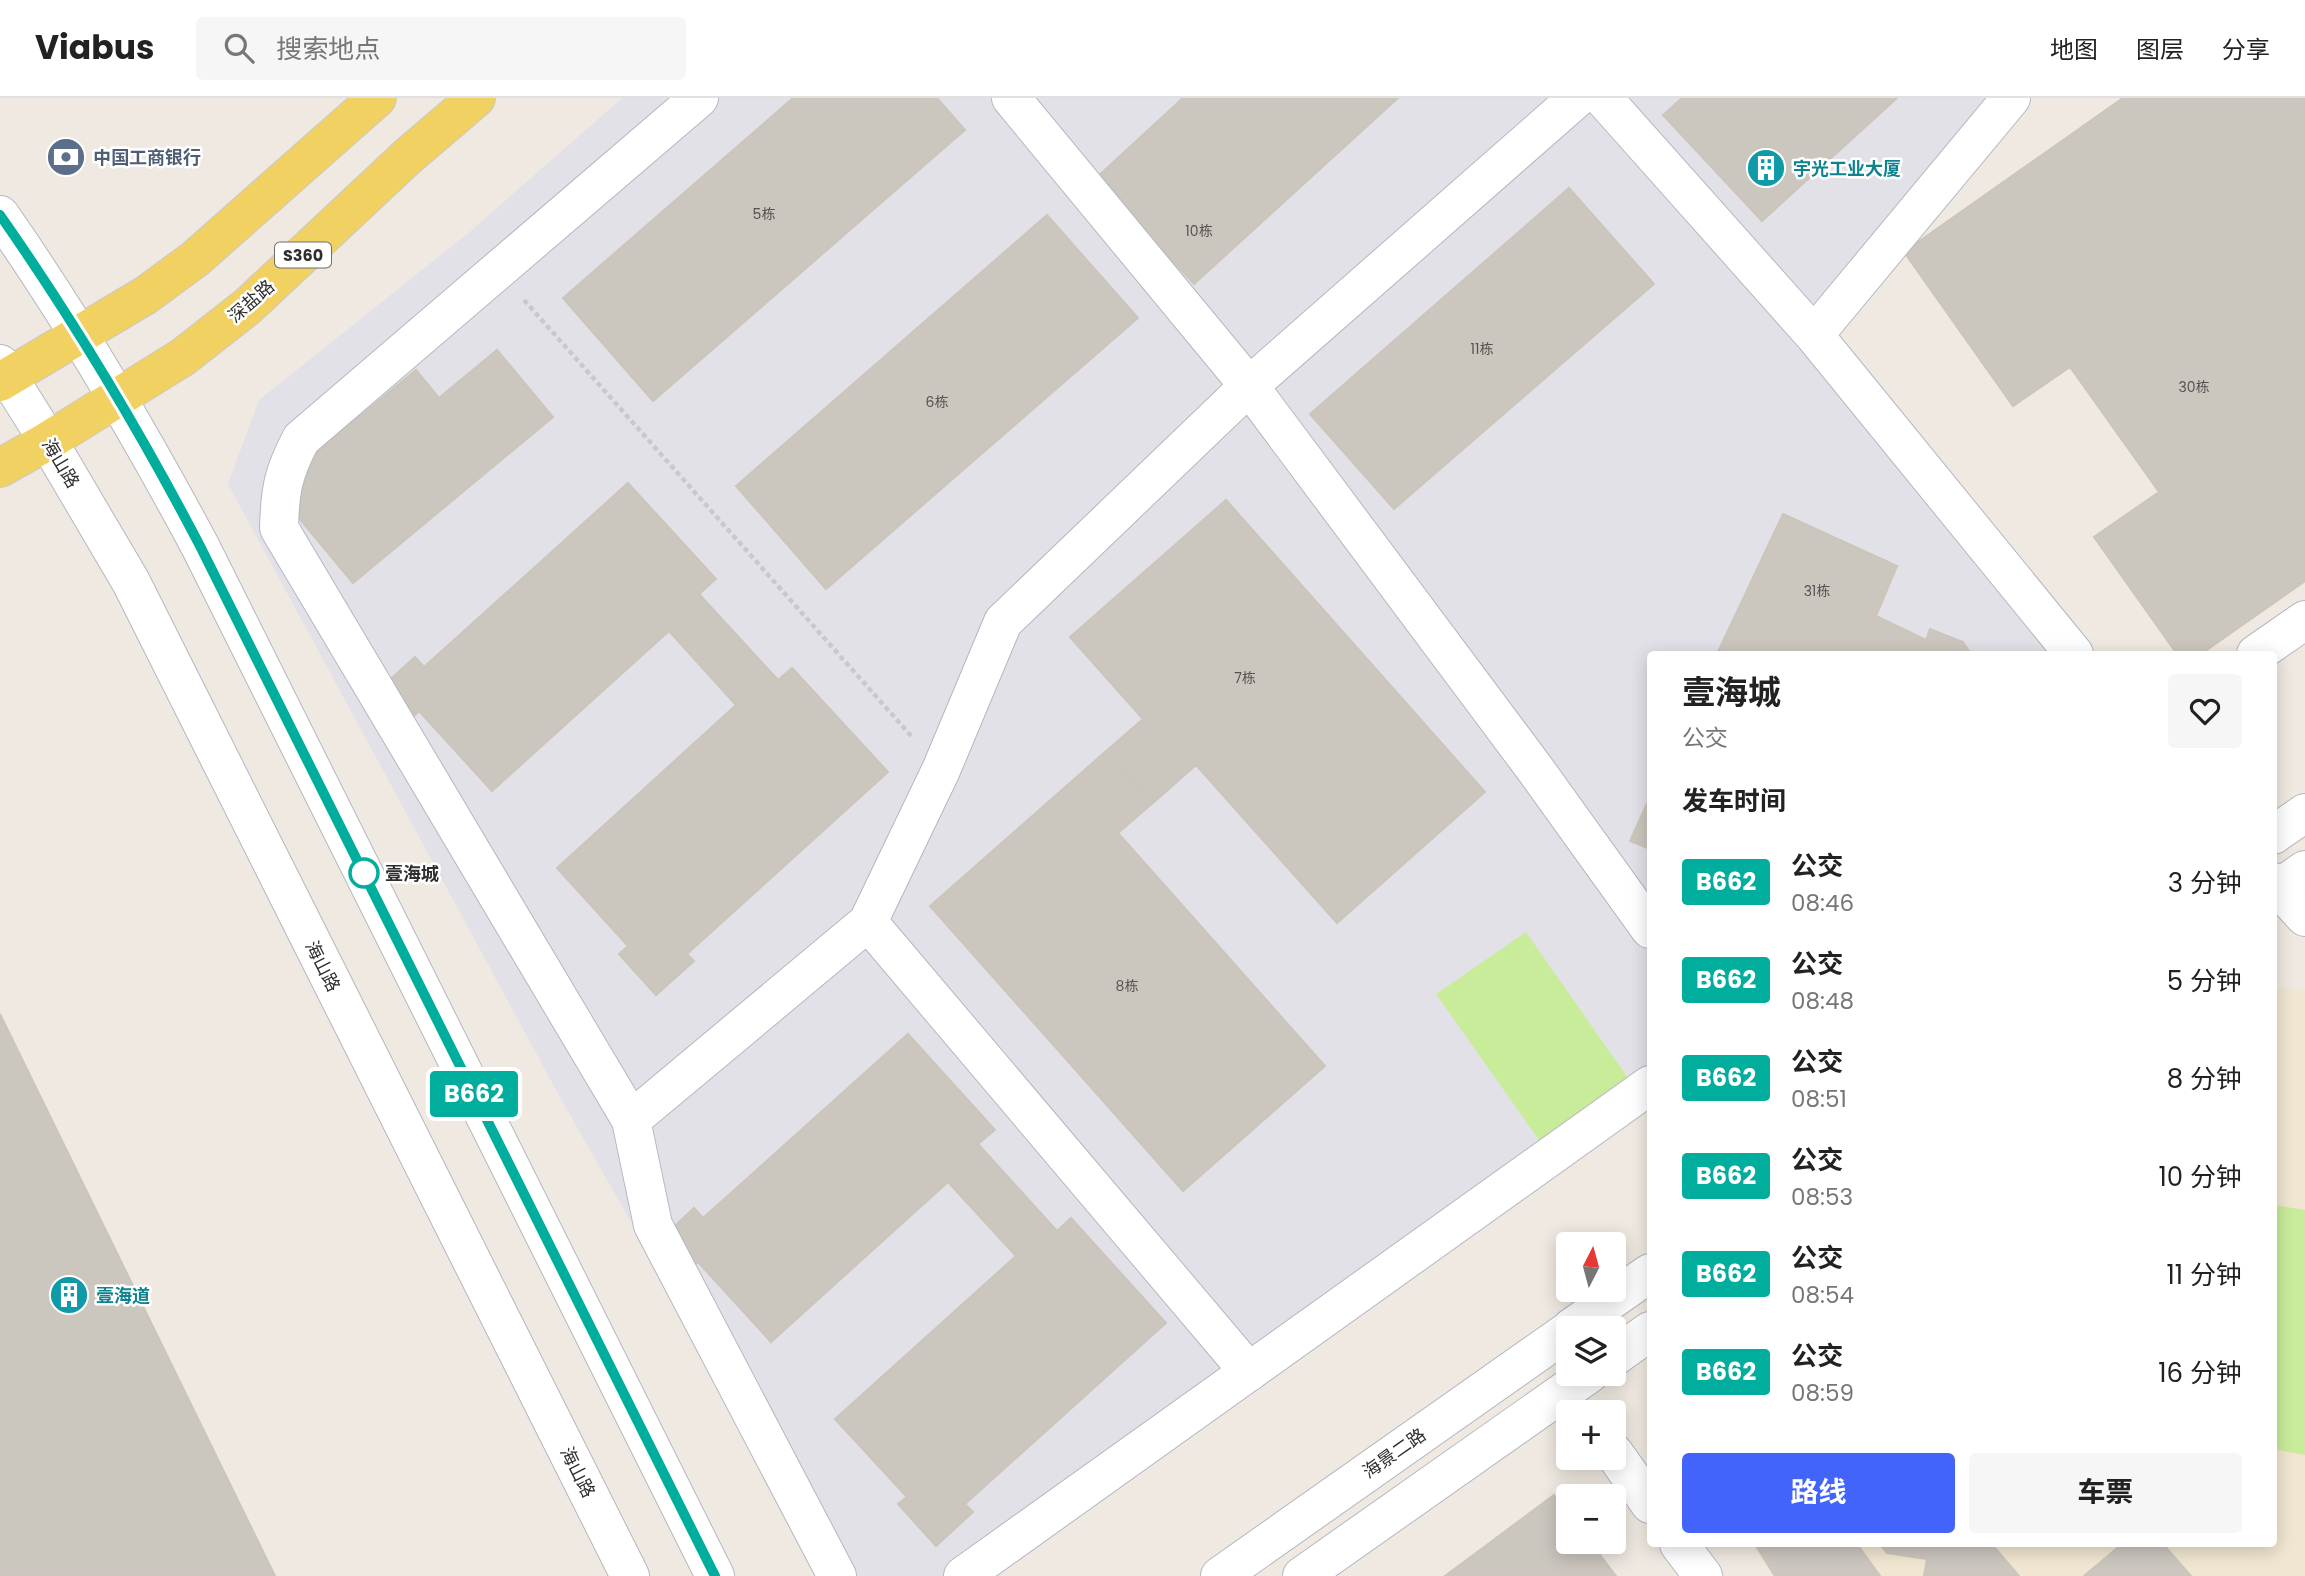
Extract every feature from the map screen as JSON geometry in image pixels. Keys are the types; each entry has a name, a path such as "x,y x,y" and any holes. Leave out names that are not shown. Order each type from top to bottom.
{"main road":[{"path":"3,374 79,335 146,295 195,258 377,98"},
{"name":"深盐路","path":"0,468 183,357 248,306 407,157 475,98"}],"street":[{"path":"699,98 301,439 287,466 280,498 279,528 631,1120 653,1225 837,1576"},
{"path":"1011,98 1249,386 1535,769 1647,925"},
{"path":"631,1120 868,922 942,770 1003,622 1249,386 1577,98"},
{"path":"1603,98 1814,335 2072,651"},
{"path":"1814,335 2011,98"},
{"path":"0,215 118,397 206,558 715,1576"},
{"name":"海山路","path":"3,374 48,441 131,582 630,1576"},
{"path":"2260,651 2305,620"},
{"path":"2277,832 2305,813"},
{"path":"2283,883 2305,917"},
{"path":"868,922 1249,1372"},
{"path":"963,1576 1647,1087"},
{"name":"海景二路","path":"1589,1316 1647,1275"},
{"path":"1626,1348 1647,1333"},
{"name":"海景二路","path":"1220,1576 1556,1339"},
{"path":"1302,1576 1580,1392"},
{"path":"1626,1470 1647,1500"},
{"path":"1681,1547 1703,1576"}],"path":[{"path":"498,270 942,770"}],"shaded area":[{"path":"622,98 2011,98 1814,335 2072,651 1647,651 1647,1087 963,1576 833,1576 562,1101 228,484 259,400 473,229"},
{"path":"2277,988 2305,989 2305,1576 1773,1576 1754,1547 2277,1547"}],"green space":[{"path":"1526,932 1628,1078 1539,1140 1436,994"},
{"path":"2277,1206 2305,1210 2305,1455 2277,1450"}],"building":[{"path":"793,98 937,98 965,130 653,401 563,298"},
{"path":"1183,98 1398,98 1194,284 1096,178"},
{"name":"宇光工业大厦","path":"1682,98 1897,98 1762,221 1663,115"},
{"path":"2123,98 2305,98 2305,581 2205,651 2175,651 2094,537 2159,492 2070,367 2013,406 1904,252"},
{"path":"1569,188 1654,284 1394,509 1310,414"},
{"path":"1047,215 1138,318 826,589 736,486"},
{"path":"497,350 553,417 353,583 293,511 299,466 416,370 439,398"},
{"path":"628,483 716,579 699,594 778,680 792,668 888,772 687,954 694,961 656,995 619,954 628,946 557,868 736,705 669,631 492,791 419,711 413,717 384,685 415,657 424,667"},
{"path":"1226,500 1485,792 1337,923 1196,765 1154,802 1105,752 1143,719 1070,637"},
{"path":"1783,514 1897,566 1876,616 1926,640 1930,629 1963,642 1969,651 1718,651"},
{"path":"1105,752 1154,802 1118,833 1325,1066 1183,1191 930,906"},
{"path":"1647,804 1647,848 1630,841"},
{"name":"壹海道","path":"0,1014 275,1576 0,1576"},
{"path":"908,1034 995,1130 978,1144 1057,1231 1071,1218 1166,1323 965,1504 973,1512 936,1546 898,1504 907,1497 835,1419 1016,1256 948,1182 771,1342 698,1262 692,1267 664,1236 694,1208 703,1218"},
{"path":"1554,1495 1556,1554 1599,1554 1616,1576 1445,1576"},
{"path":"1757,1547 1859,1547 1880,1576 1775,1576"},
{"path":"1882,1547 1995,1547 2019,1576 1924,1576 1927,1559 1887,1553"},
{"path":"2118,1547 2166,1547 2191,1576 2084,1576"}],"bus line":[{"name":"B662","path":"0,215 118,397 183,513 715,1576"}],"place":[{"name":"中国工商银行","path":"66,157"},
{"name":"宇光工业大厦","path":"1766,168"},
{"name":"壹海城","path":"364,873"},
{"name":"壹海道","path":"69,1295"}]}
